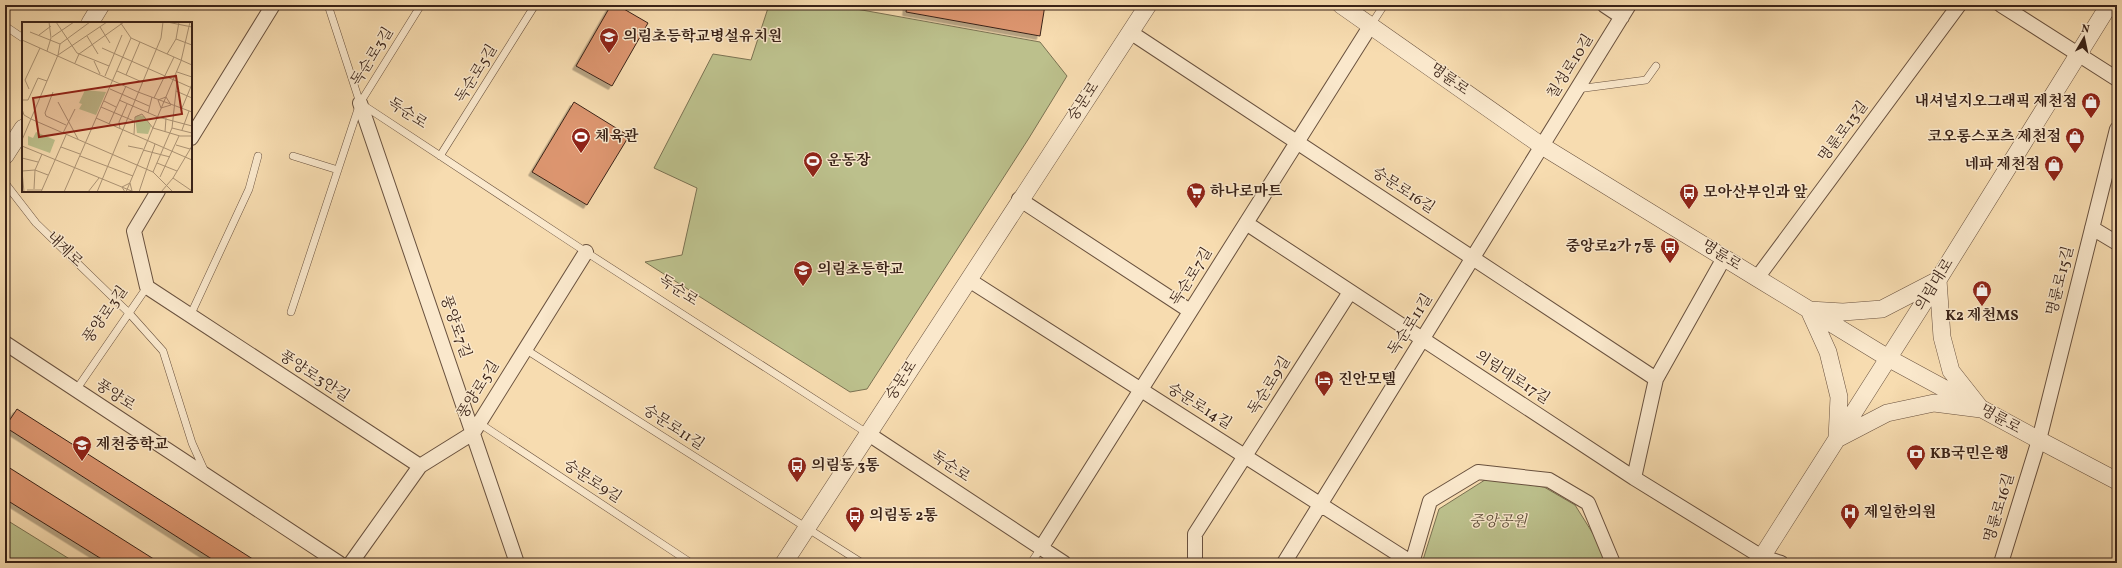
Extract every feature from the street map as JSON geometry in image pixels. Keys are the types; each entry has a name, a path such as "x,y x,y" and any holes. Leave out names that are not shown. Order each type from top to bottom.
{"street":[{"path":"91,22 101,5"},
{"path":"192,136 274,5"},
{"name":"숭문로","path":"784,563 969,280 1019,199 1148,5"},
{"name":"명륜로","path":"1341,5 1542,146 1724,258 1888,358 2038,440 2117,481"},
{"path":"1604,5 1626,11"},
{"name":"명륜로13길","path":"1757,278 1959,5"},
{"path":"2001,5 2117,79"},
{"name":"의림대로","path":"1760,560 1938,280 2077,54 2109,5"},
{"name":"칠성로10길","path":"1542,146 1626,11"},
{"name":"독순로7길","path":"1041,548 1298,143 1371,25"},
{"name":"숭문로16길","path":"1130,32 1656,379"},
{"name":"풍양로7길","path":"360,103 476,428 517,563"},
{"name":"명륜로15길","path":"2038,440 2117,129"},
{"path":"5,156 22,130"},
{"name":"독순로11길","path":"1284,563 1542,146"},
{"name":"풍양로3길","path":"147,287 134,231 157,192"},
{"path":"1019,199 1190,311"},
{"name":"의림대로17길","path":"1246,224 1760,560 1782,563"},
{"path":"2092,228 2117,243"},
{"name":"풍양로5길","path":"351,563 420,466 476,428 586,252"},
{"path":"1634,478 1656,379 1724,258"},
{"name":"숭문로14길","path":"969,280 1412,563"},
{"path":"1837,439 1839,397 1828,352 1809,310 1843,312 1882,309 1938,280 1942,337 1951,371 1981,409"},
{"name":"풍양로3안길","path":"147,287 420,466"},
{"name":"독순로9길","path":"1195,563 1195,534 1246,457 1350,292"},
{"name":"풍양로","path":"5,343 338,563"},
{"path":"1837,439 1887,413 1934,403 1981,409"},
{"name":"독순로","path":"868,433 1064,563"},
{"name":"명륜로16길","path":"2001,563 2038,440"},
{"path":"1412,563 1430,501 1478,472 1550,480 1588,503 1613,563"}],"lane":[{"path":"328,5 360,103"},
{"name":"독순로3길","path":"291,312 360,103 421,5"},
{"name":"독순로5길","path":"440,156 535,5"},
{"path":"1371,25 1384,5"},
{"path":"5,26 22,37"},
{"path":"1577,89 1646,80 1656,66"},
{"name":"독순로","path":"360,103 586,252 868,433"},
{"path":"190,316 249,189 258,156"},
{"path":"293,156 338,170"},
{"name":"내제로","path":"5,183 36,223 129,313"},
{"name":"풍양로3길","path":"76,390 147,287"},
{"path":"129,313 163,351 192,443 207,476"},
{"name":"숭문로11길","path":"525,349 806,529 862,563"},
{"name":"숭문로9길","path":"476,428 691,563"},
{"path":"1031,563 1041,548"}],"green space":[{"name":"의림초등학교","path":"769,5 834,5 1040,42 1067,76 1029,138 867,389 850,392 645,262 682,255 697,188 654,168 713,54 751,60"},
{"name":"중앙공원","path":"1488,478 1544,487 1575,505 1602,548 1607,563 1422,563 1439,509"},
{"path":"5,519 76,563 5,563"}],"building":[{"path":"611,5 617,5 648,23 612,86 576,66"},
{"path":"907,5 1045,5 1040,36 906,12"},
{"name":"체육관","path":"574,102 629,136 587,205 532,172"},
{"path":"17,409 259,563 218,563 5,427"},
{"path":"5,465 160,563 108,563 5,499"}],"place":[{"name":"의림초등학교병설유치원","path":"609,54"},
{"name":"내셔널지오그래픽 제천점","path":"2091,119"},
{"name":"체육관","path":"581,154"},
{"name":"코오롱스포츠 제천점","path":"2075,154"},
{"name":"운동장","path":"813,178"},
{"name":"네파 제천점","path":"2054,182"},
{"name":"하나로마트","path":"1196,209"},
{"name":"모아산부인과 앞","path":"1689,210"},
{"name":"중앙로2가 7통","path":"1670,264"},
{"name":"의림초등학교","path":"803,287"},
{"name":"K2 제천MS","path":"1982,307"},
{"name":"진안모텔","path":"1324,397"},
{"name":"제천중학교","path":"82,462"},
{"name":"KB국민은행","path":"1916,471"},
{"name":"의림동 3통","path":"797,483"},
{"name":"제일한의원","path":"1850,530"},
{"name":"의림동 2통","path":"855,533"}]}
